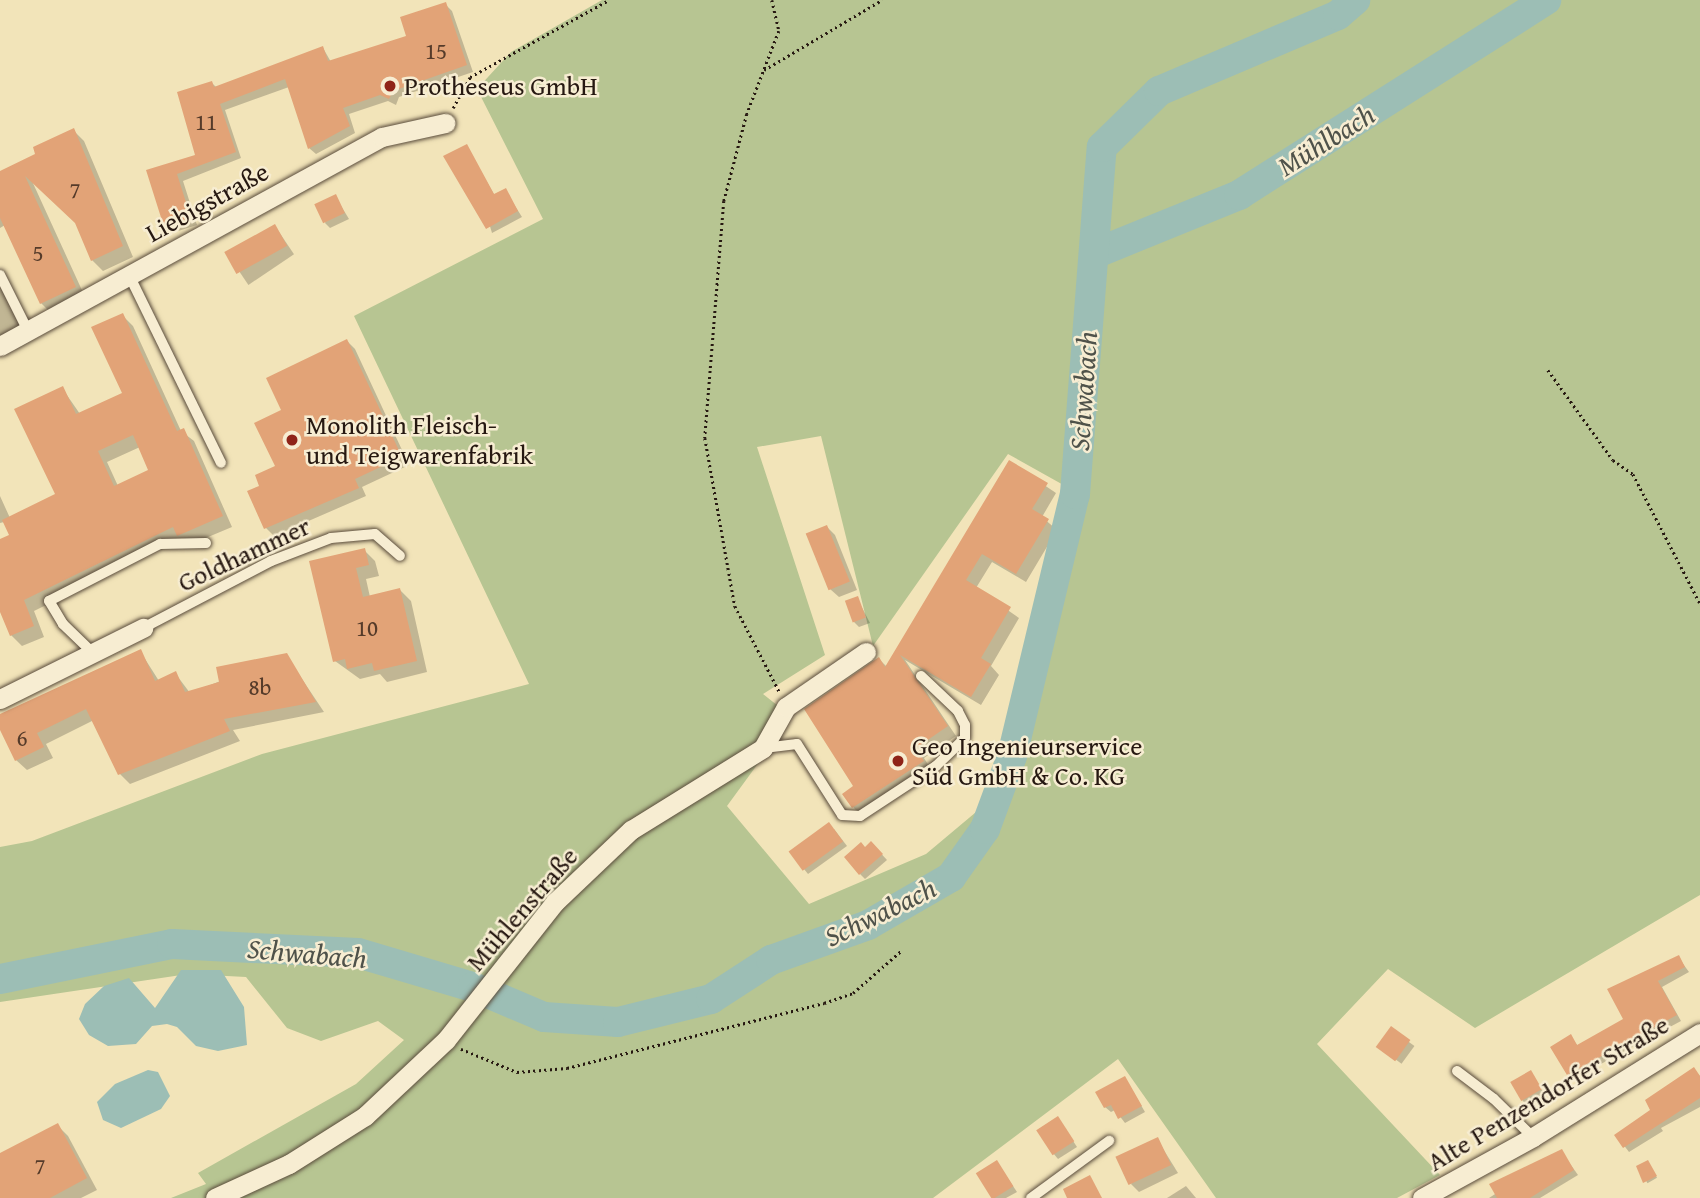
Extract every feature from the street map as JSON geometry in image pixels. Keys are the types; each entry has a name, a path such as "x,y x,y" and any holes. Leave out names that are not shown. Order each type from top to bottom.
{"street":[{"name":"Liebigstraße","path":"0,346 382,136 445,123"},
{"path":"0,699 144,628"},
{"name":"Mühlenstraße","path":"215,1198 289,1164 365,1116 446,1040 555,902 631,830 763,748 786,706 866,652"},
{"name":"Alte Penzendorfer Straße","path":"1422,1198 1533,1137 1700,1033"}],"lane":[{"path":"0,275 28,331"},
{"path":"129,275 221,463"},
{"name":"Goldhammer","path":"144,628 271,561 331,538 375,534 400,556"},
{"path":"93,653 63,624 48,601 160,544 206,543"},
{"path":"763,748 797,744 842,815 860,816 936,766 965,738 965,725 957,711 921,677"},
{"path":"1457,1071 1494,1098 1533,1137"},
{"path":"1031,1198 1109,1141"}],"path":[{"path":"445,123 470,77 609,0"},
{"path":"772,0 779,31 764,70 724,201 705,439 735,606 786,706"},
{"path":"764,70 882,0"},
{"path":"1548,370 1613,460 1633,474 1700,603"},
{"path":"446,1040 517,1072 567,1068 824,1003 853,993 902,950"}],"green space":[{"path":"602,0 1700,0 1700,895 1475,1028 1388,969 1317,1044 1440,1175 1397,1198 1216,1198 1118,1059 933,1198 171,1198 206,1184 198,1173 356,1084 404,1040 378,1021 321,1041 287,1028 246,977 188,974 0,1002 0,847 32,841 262,754 529,684 354,316 543,219 477,89 511,52","holes":["821,436 873,646 1008,454 1067,487 988,802 926,854 809,904 727,806 792,717 763,694 825,655 757,447"]}],"water":[{"path":"181,970 221,970 244,1007 247,1045 218,1051 196,1046 177,1027 167,1024 152,1026 136,1044 108,1046 89,1035 79,1019 85,1004 104,986 129,978 155,1008"},
{"path":"148,1070 158,1072 170,1096 161,1109 121,1128 103,1120 97,1102 115,1084"}],"building":[{"path":"446,2 467,65 393,91 389,99 380,95 343,108 350,126 308,149 285,79 220,104 236,152 177,174 191,218 164,227 146,170 195,155 177,92 212,81 214,87 323,46 328,61 406,36 400,17"},
{"path":"74,128 123,246 91,261 75,223 25,176 76,287 40,304 0,218 0,171 35,154 33,147"},
{"path":"467,144 494,194 506,188 518,211 486,229 443,156"},
{"path":"336,194 345,213 323,223 314,204"},
{"path":"275,224 287,246 236,274 224,252"},
{"path":"123,313 177,431 184,428 223,516 177,536 173,527 24,600 34,626 10,636 0,612 0,539 9,535 2,520 55,494 14,409 63,386 76,414 122,393 91,327","holes":["133,435 148,470 114,486 98,451"]},
{"name":"Monolith Fleisch- und Teigwarenfabrik","path":"347,339 402,457 355,479 359,488 264,529 247,491 259,486 255,475 275,466 254,423 281,410 266,378"},
{"path":"1009,460 1048,483 1032,509 1049,519 1016,574 982,554 966,580 1011,607 981,658 991,664 971,697 900,655 948,726 916,748 924,761 852,808 842,794 853,786 804,709 879,657 885,667"},
{"path":"827,525 850,582 829,590 806,534"},
{"path":"365,548 369,565 356,568 363,597 400,588 417,661 374,671 372,663 347,669 345,659 333,662 309,561"},
{"path":"858,596 866,618 853,622 845,601"},
{"path":"141,649 155,681 176,671 185,692 219,682 216,667 287,653 316,702 224,719 230,731 118,775 86,709 37,733 44,747 15,761 0,730 0,714"},
{"path":"829,822 843,841 803,871 789,851"},
{"path":"871,841 883,854 859,875 844,857 861,842 865,847"},
{"path":"1679,955 1685,967 1658,981 1677,1015 1567,1075 1550,1047 1571,1034 1577,1045 1623,1019 1607,989"},
{"path":"1391,1026 1410,1040 1395,1061 1376,1047"},
{"path":"1694,1067 1700,1076 1700,1098 1623,1148 1614,1135 1650,1110 1645,1100"},
{"path":"1531,1070 1542,1089 1521,1101 1510,1082"},
{"path":"1125,1076 1142,1106 1118,1119 1111,1105 1104,1108 1095,1092"},
{"path":"1058,1116 1074,1141 1053,1155 1036,1130"},
{"path":"58,1123 87,1178 50,1198 0,1198 0,1153"},
{"path":"1158,1137 1171,1165 1129,1185 1115,1157"},
{"path":"1562,1149 1574,1170 1530,1198 1497,1198 1489,1184"},
{"path":"997,1160 1013,1186 991,1198 976,1173"},
{"path":"1648,1160 1657,1176 1643,1183 1636,1166"},
{"path":"1090,1175 1102,1198 1067,1198 1063,1189"}],"waterway":[{"name":"Schwabach","path":"0,979 172,944 358,953 473,987 544,1017 618,1022 711,999 771,960 868,925 951,877 985,829 1012,756 1075,494 1102,147 1159,91 1338,15 1355,0"},
{"name":"Mühlbach","path":"1094,254 1239,195 1546,0"}],"place":[{"name":"Protheseus GmbH","path":"390,86"},
{"name":"Monolith Fleisch- und Teigwarenfabrik","path":"292,440"},
{"name":"Geo Ingenieurservice Süd GmbH & Co. KG","path":"898,761"}]}
